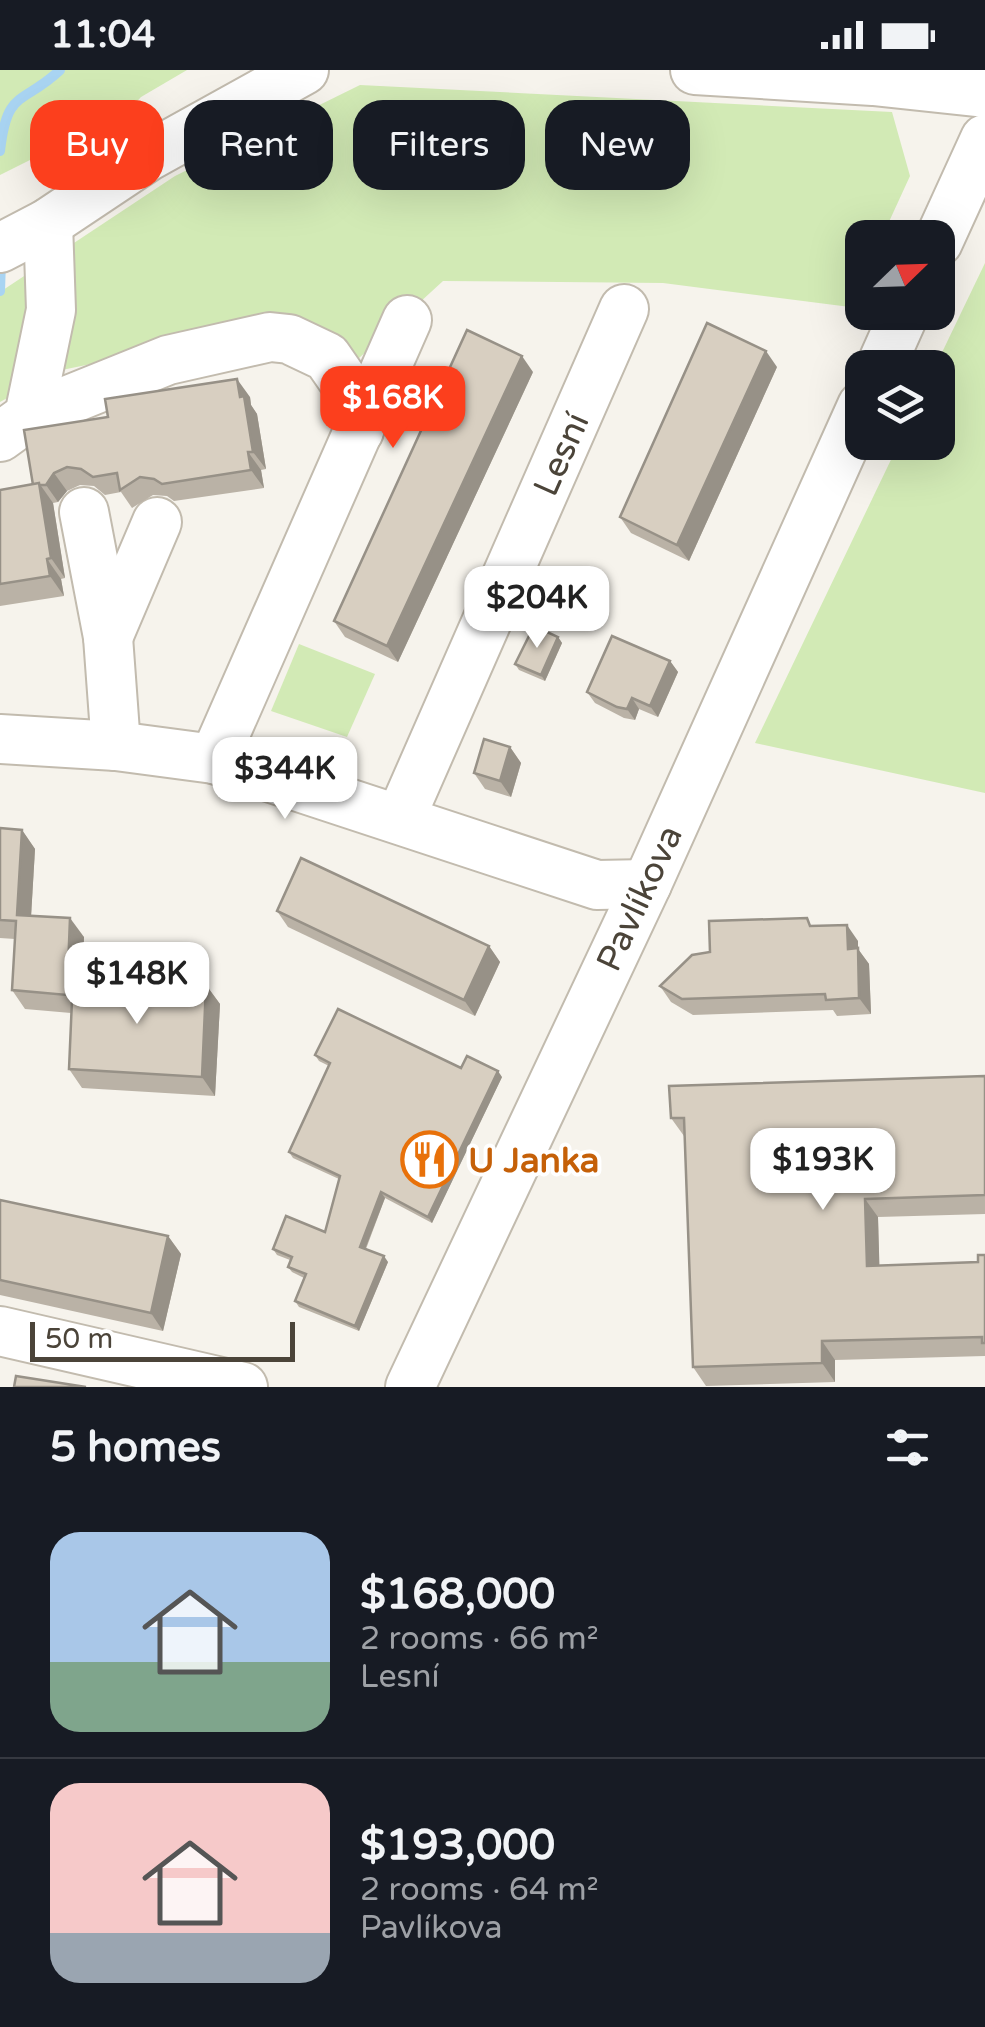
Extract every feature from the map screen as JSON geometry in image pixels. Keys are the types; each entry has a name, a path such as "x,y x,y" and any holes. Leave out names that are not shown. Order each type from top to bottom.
{"street":[{"path":"695,70 969,91"},
{"path":"15,426 51,310 26,235 124,172 159,117 212,89 298,73"},
{"path":"948,220 985,139"},
{"name":"Lesní","path":"400,819 624,309"},
{"path":"214,759 407,320"},
{"path":"15,426 168,360 270,337 289,338 327,357 345,383 360,431"},
{"name":"Pavlíkova","path":"410,1387 647,884 845,444"},
{"path":"84,512 108,637 116,746"},
{"path":"108,637 158,522"},
{"path":"0,739 116,746 214,759 597,885 647,884"},
{"path":"0,1331 242,1387"}],"green space":[{"path":"0,70 187,70 138,100 30,100 30,160 0,175"},
{"path":"360,85 656,100 545,100 545,190 690,190 690,102 892,112 910,176 890,220 845,220 845,306 663,283 443,281 358,359 297,329 203,341 57,371 0,402 0,292 154,190 164,190 164,183 184,172 184,190 333,190 333,100 330,100"},
{"path":"985,263 985,793 755,743 891,460 955,460 955,350 943,350"},
{"path":"299,644 375,674 347,737 271,711"}],"building":[{"path":"707,323 766,351 677,545 620,517"},
{"path":"467,330 522,356 387,646 334,621"},
{"path":"237,379 240,397 244,396 253,452 248,452 251,470 162,484 140,477 120,490 117,473 93,477 81,469 67,467 54,473 46,485 33,485 24,430 108,417 105,399"},
{"path":"39,483 51,558 47,559 50,576 0,584 0,490"},
{"path":"534,626 558,637 541,675 515,664"},
{"path":"612,636 670,661 650,706 632,698 627,709 617,707 587,692"},
{"path":"484,739 510,747 500,781 474,773"},
{"path":"0,828 22,830 17,915 70,918 67,995 12,990 16,921 0,920"},
{"path":"301,858 489,946 464,1000 277,911"},
{"path":"807,918 810,926 847,925 848,949 858,948 859,998 826,1000 825,994 682,999 660,986 692,955 710,952 709,921"},
{"path":"73,977 206,985 202,1077 69,1069"},
{"path":"338,1009 461,1068 467,1056 498,1071 428,1217 381,1192 360,1247 384,1256 355,1326 295,1301 306,1274 288,1267 292,1257 273,1249 286,1216 325,1232 340,1176 289,1152 330,1063 315,1055"},
{"path":"985,1076 985,1195 865,1199 867,1266 978,1262 978,1255 985,1255 985,1343 982,1337 822,1341 822,1363 693,1367 684,1118 671,1118 669,1086"},
{"path":"0,1200 168,1236 151,1313 0,1280"},
{"path":"16,1376 86,1387 14,1387"}],"waterway":[{"path":"0,151 12,107 60,70"},
{"path":"0,291 1,261"}],"place":[{"name":"U Janka","path":"429,1160"}]}
